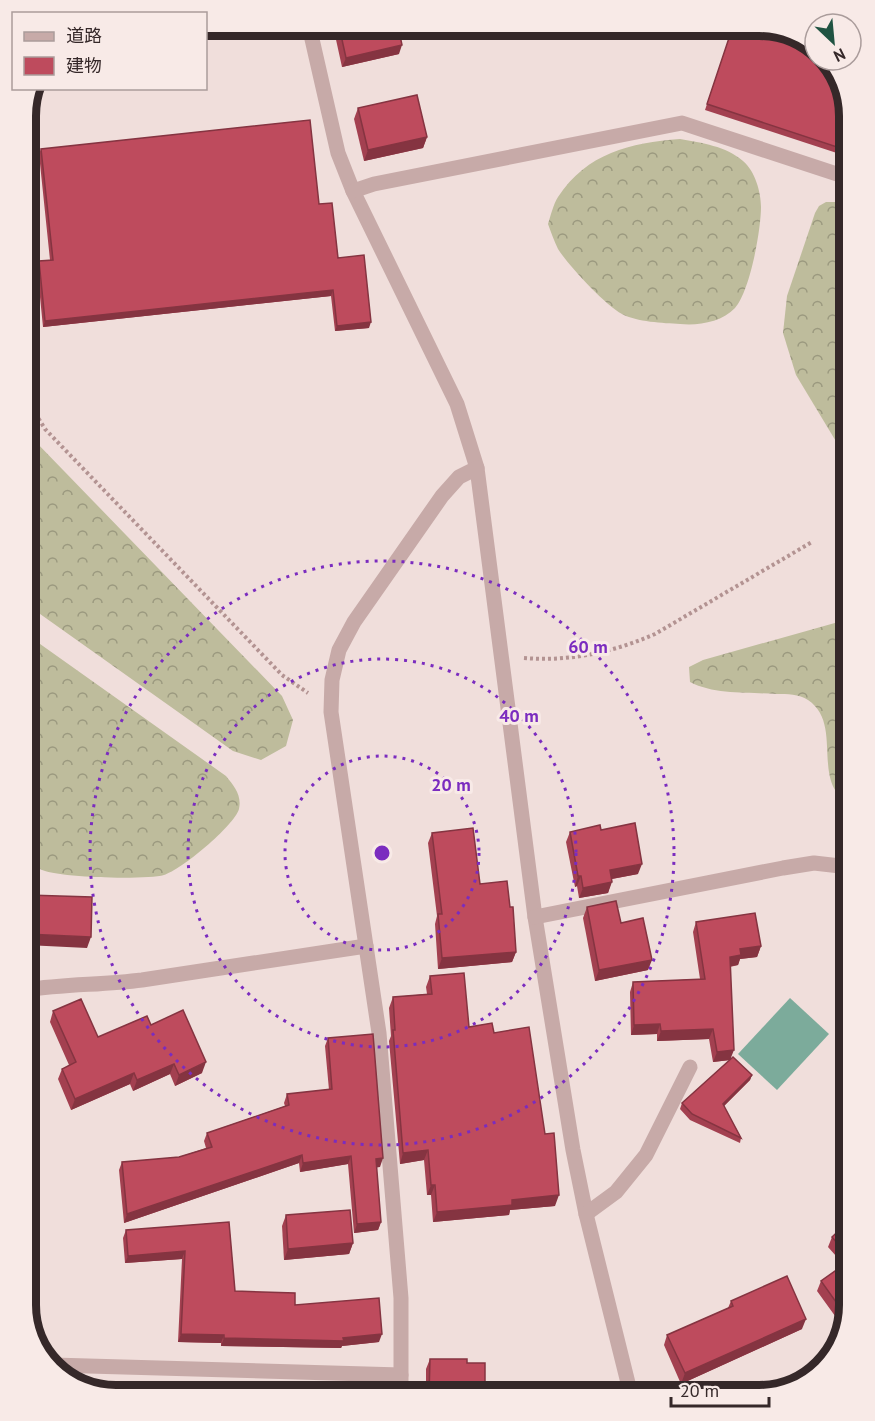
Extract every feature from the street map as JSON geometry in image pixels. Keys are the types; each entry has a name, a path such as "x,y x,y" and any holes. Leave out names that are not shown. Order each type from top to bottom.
{"street":[{"path":"311,36 338,153 353,191 457,404 477,468 535,916 573,1150 586,1214 629,1385"},
{"path":"353,191 374,184 682,123 839,175"},
{"path":"401,1385 401,1298 379,1033 331,712 332,680 339,650 354,622 442,496 459,477 477,468"},
{"path":"535,916 783,868 814,863 839,866"},
{"path":"36,989 112,984 366,946"},
{"path":"586,1214 616,1192 646,1155 690,1067"},
{"path":"63,1365 401,1375"}],"path":[{"path":"36,414 45,429 282,675 306,693 332,698"},
{"path":"502,656 560,659 612,650 634,643 655,634 812,542"}],"green space":[{"path":"680,139 721,149 743,161 754,176 761,201 754,260 740,300 730,313 723,317 694,324 642,320 622,314 587,284 563,256 548,224 558,197 582,170 596,160 627,148"},
{"path":"826,202 835,202 839,206 839,446 796,375 783,333 787,296 819,206"},
{"path":"36,442 282,696 293,720 286,746 261,760 233,751 36,611"},
{"path":"839,622 839,795 831,781 828,768 824,723 818,710 808,700 793,695 710,689 690,682 689,667 703,660"},
{"path":"36,641 226,776 238,795 240,804 235,817 218,836 182,865 164,875 101,877 49,872 36,865"}],"shaded area":[{"path":"790,998 829,1034 777,1090 738,1054"}],"building":[{"path":"341,36 400,36 402,45 346,58"},
{"path":"730,36 764,36 785,40 803,50 803,72 825,72 835,90 839,116 839,148 707,104"},
{"path":"417,95 427,137 368,150 358,108"},
{"path":"310,120 319,204 332,203 338,258 364,255 371,322 337,326 333,290 45,321 39,261 53,260 41,149"},
{"path":"635,823 642,864 610,870 612,882 583,888 581,876 578,876 570,832 600,825 601,830"},
{"path":"473,828 480,884 507,881 510,907 513,907 516,952 442,958 438,914 442,914 432,833"},
{"path":"36,895 92,897 91,937 36,934"},
{"path":"616,901 621,923 643,918 652,960 599,970 587,907"},
{"path":"755,913 761,946 740,949 741,955 730,957 734,1050 717,1052 713,1029 661,1031 660,1024 634,1025 633,982 705,979 696,922"},
{"path":"464,973 469,1027 492,1023 494,1033 529,1027 545,1134 554,1133 559,1195 512,1200 512,1205 437,1212 435,1185 431,1185 428,1150 403,1153 393,1030 395,1030 393,997 432,994 430,976"},
{"path":"81,999 98,1037 147,1016 151,1025 183,1010 206,1062 179,1075 174,1064 137,1080 134,1073 75,1099 62,1069 76,1062 53,1011"},
{"path":"373,1034 383,1158 376,1159 381,1222 357,1224 351,1156 303,1163 302,1155 127,1214 122,1162 179,1157 212,1147 207,1133 289,1105 287,1094 332,1089 328,1038"},
{"path":"733,1057 752,1075 723,1104 741,1138 692,1114 682,1103"},
{"path":"350,1210 353,1243 288,1249 286,1215"},
{"path":"229,1222 235,1291 295,1293 295,1305 379,1298 382,1334 343,1338 344,1341 224,1338 224,1335 181,1334 185,1251 128,1256 126,1230"},
{"path":"839,1230 839,1245 832,1237"},
{"path":"839,1268 839,1306 821,1281"},
{"path":"787,1276 806,1319 685,1373 667,1335 733,1306 731,1301"},
{"path":"430,1359 467,1359 467,1363 485,1363 485,1385 429,1385"}]}
